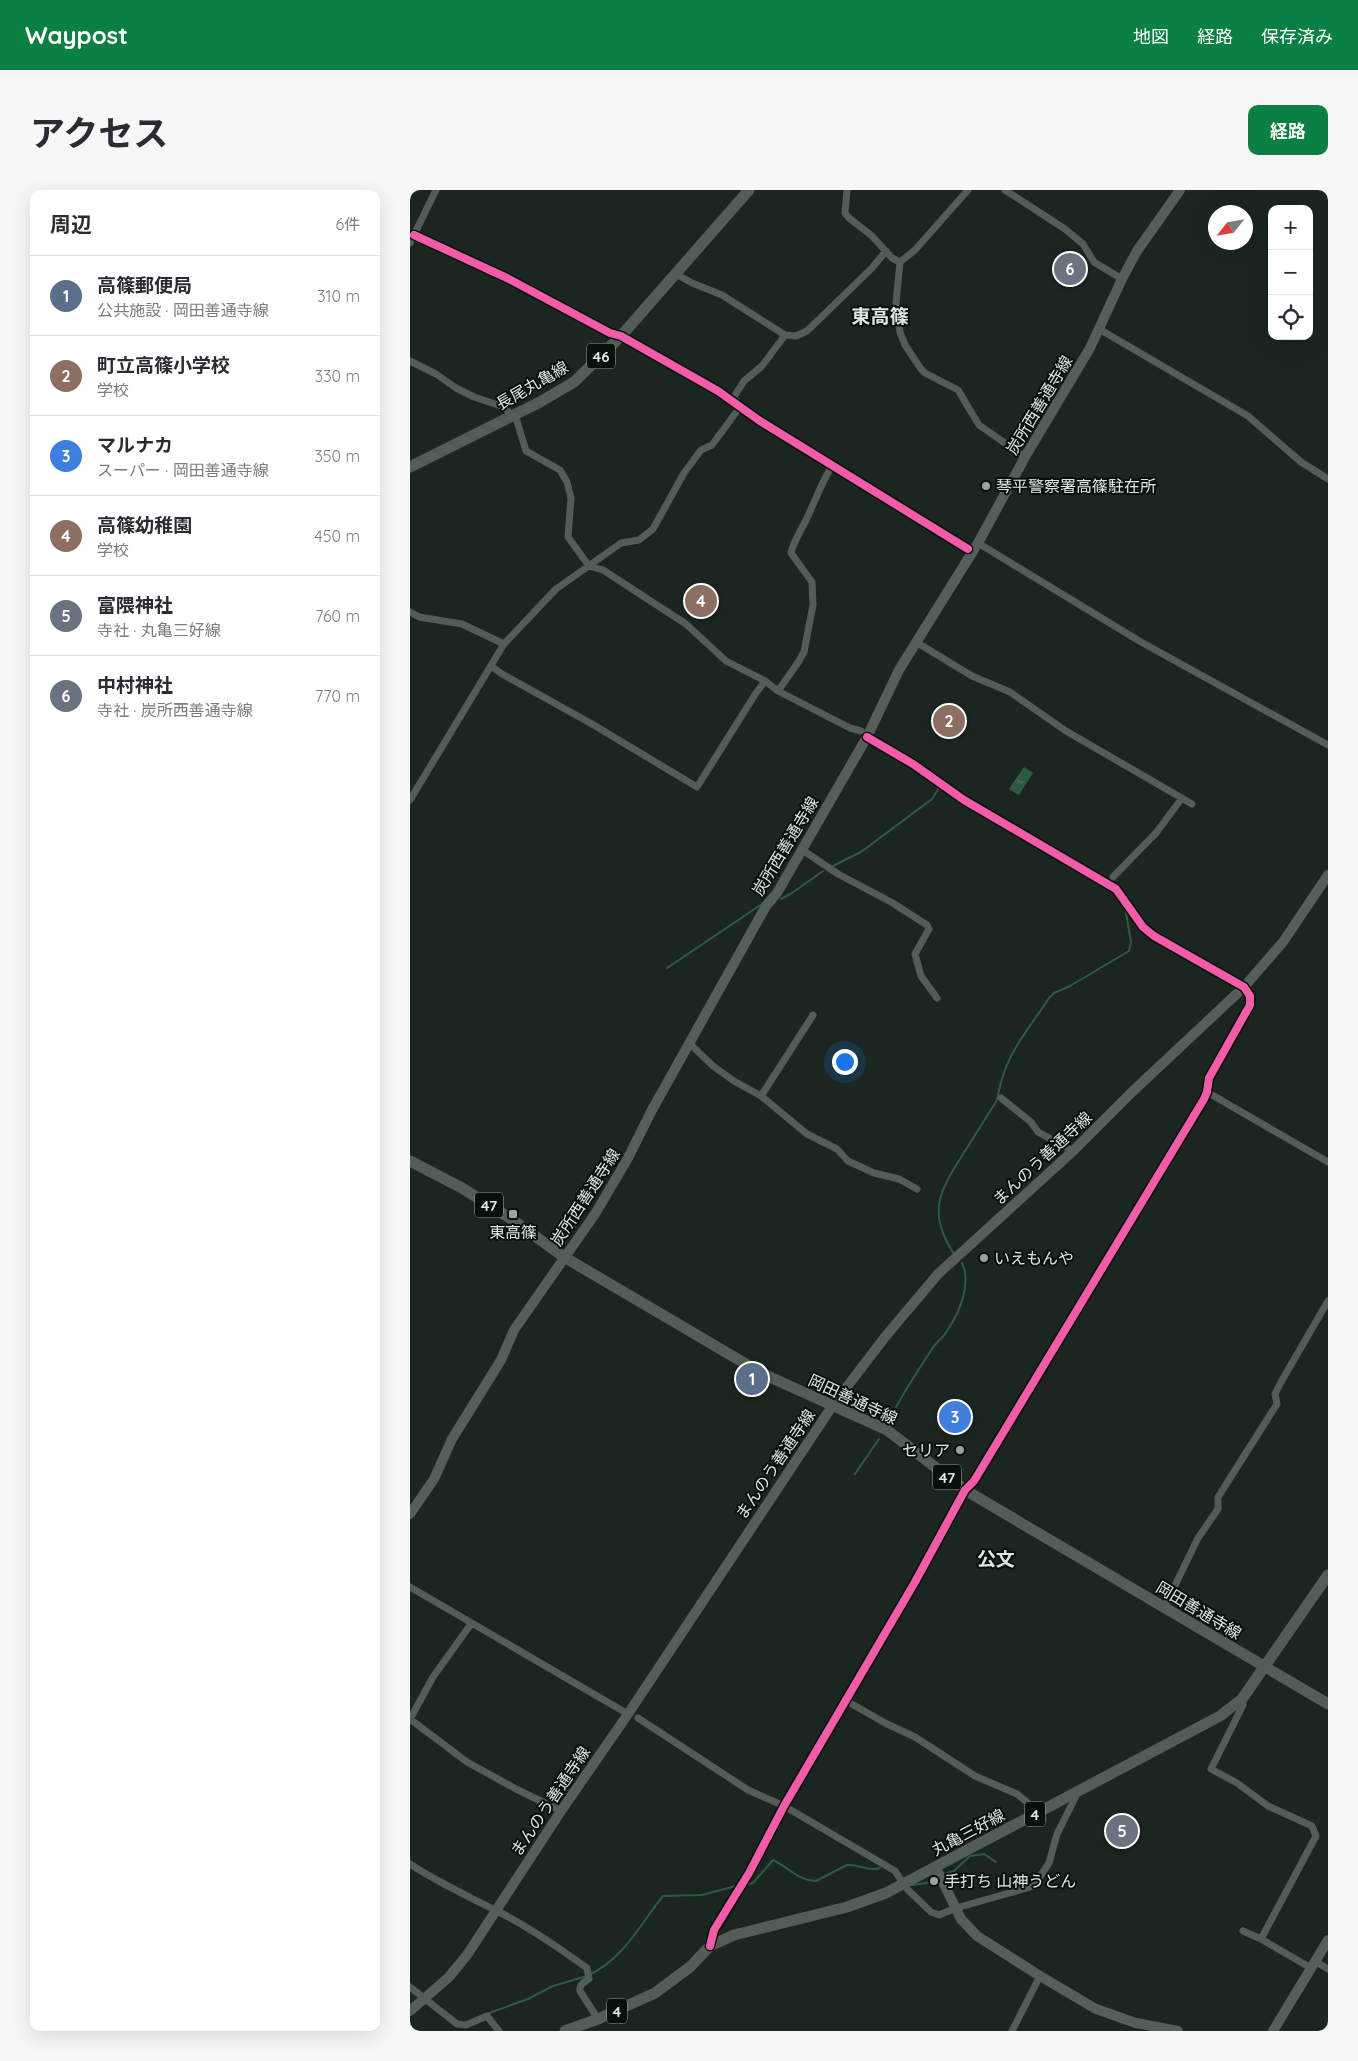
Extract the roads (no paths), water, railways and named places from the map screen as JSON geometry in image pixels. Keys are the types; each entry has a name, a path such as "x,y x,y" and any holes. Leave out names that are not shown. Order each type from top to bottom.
{"main road":[{"name":"長尾丸亀線","path":"410,467 513,416 574,382 621,336 749,190"},
{"name":"炭所西善通寺線","path":"410,1514 434,1479 452,1439 501,1360 514,1330 595,1214 628,1158 652,1110 766,906 777,892 899,670 978,543 1025,457 1086,355 1122,279 1138,251 1180,190"},
{"name":"まんのう善通寺線","path":"410,2011 449,1977 467,1955 561,1811 628,1714 833,1405 891,1330 938,1274 1073,1151 1131,1093 1244,987 1283,942 1328,875"},
{"name":"岡田善通寺線","path":"410,1161 462,1188 510,1218 564,1257 763,1374 887,1430 965,1490 1328,1704"},
{"name":"丸亀三好線","path":"565,2031 598,2019 667,1986 690,1968 710,1946 734,1935 866,1902 903,1884 939,1873 1039,1812 1213,1720 1242,1700 1328,1575"},
{"path":"939,1873 961,1919 977,1936 1096,2010 1136,2023 1174,2030"},
{"path":"1273,2031 1328,1940"}],"street":[{"path":"436,190 412,239 507,278 610,333 621,336 718,391 760,421 968,549"},
{"path":"847,190 845,213 872,236 892,258 900,262"},
{"path":"968,190 915,250 900,262 897,280 897,312 900,332 925,373 958,390 979,425 1025,457"},
{"path":"1005,190 1065,229 1083,244 1094,262 1122,279"},
{"path":"676,274 692,283 722,295 785,335 796,336 807,331 872,268 886,251"},
{"path":"1099,329 1248,416 1272,439 1301,462 1328,479"},
{"path":"740,407 734,397 744,381 762,366 785,335"},
{"path":"410,361 474,397 504,407 513,416 517,421 526,451 560,470 567,482 571,498 568,536 589,566 603,570 686,624 726,660 765,681 778,691 864,734 913,764 964,800 1116,889 1143,927 1154,936 1244,987 1250,996 1250,1005 1209,1078 1207,1092 980,1473 965,1490 915,1582 784,1806 739,1890 714,1930 710,1946"},
{"path":"410,800 504,644 556,589 621,542 640,540 653,529 684,473 701,450 712,445 740,407"},
{"path":"778,691 804,652 813,604 812,582 791,553 794,542 806,520 821,484 832,466"},
{"path":"978,543 1141,642 1328,745"},
{"path":"410,612 419,617 462,624 504,644"},
{"path":"916,642 972,676 1010,692 1066,731 1192,804"},
{"path":"491,666 697,787 765,681"},
{"path":"1113,877 1156,833 1182,798"},
{"path":"801,849 838,874 891,902 927,925 929,930 915,954 921,976 937,998"},
{"path":"761,1096 813,1015"},
{"path":"690,1044 713,1066 734,1081 761,1096 807,1134 837,1149 848,1161 874,1173 899,1179 917,1190"},
{"path":"1207,1092 1328,1162"},
{"path":"1001,1098 1032,1122 1038,1132 1073,1151"},
{"path":"1164,1608 1198,1538 1218,1509 1218,1496 1277,1404 1275,1394 1328,1301"},
{"path":"410,1587 628,1714"},
{"path":"471,1624 433,1677 410,1719 467,1762 561,1811"},
{"path":"845,1700 886,1724 915,1737 975,1776 1017,1794 1039,1812"},
{"path":"1242,1700 1243,1705 1211,1769 1237,1783 1268,1806 1312,1826 1316,1836 1261,1938"},
{"path":"638,1718 748,1790 784,1806 895,1871 903,1884 931,1912 939,1915 956,1908 1034,1886 1049,1863 1057,1834 1079,1791"},
{"path":"410,1864 429,1877 496,1910 554,1944 587,1968 589,1979 583,1983 580,1991 598,2019"},
{"path":"1243,1931 1261,1938 1313,1965 1328,1970"},
{"path":"1012,2031 1040,1976"},
{"path":"410,1987 457,2024 466,2026 487,2016 499,2031"}],"water":[{"path":"1024,767 1033,773 1019,795 1009,789"}],"waterway":[{"path":"908,765 958,801"},
{"path":"833,866 861,852 932,799 939,788"},
{"path":"961,794 1118,886 1132,905"},
{"path":"781,899 823,871"},
{"path":"667,968 762,904"},
{"path":"954,1254 941,1226 939,1203 942,1192 963,1154 996,1102 1010,1057 1054,993 1070,986 1129,951 1131,942 1126,913"},
{"path":"886,1425 920,1367 956,1316 965,1289 965,1271 962,1263"},
{"path":"855,1474 879,1439"},
{"path":"942,1875 954,1871 970,1856 984,1854 996,1862"},
{"path":"744,1885 753,1883 773,1860 798,1876 816,1881 847,1865 871,1869 880,1868"},
{"path":"912,1885 927,1883 936,1878"},
{"path":"591,1974 613,1959 631,1939 663,1896 702,1895 740,1885"},
{"path":"489,2013 528,1999 553,1986 587,1976"}],"place":[{"name":"中村神社","path":"1070,269"},
{"name":"琴平警察署高篠駐在所","path":"986,486"},
{"name":"高篠幼稚園","path":"701,601"},
{"name":"町立高篠小学校","path":"949,721"},
{"name":"東高篠","path":"513,1214"},
{"name":"いえもんや","path":"984,1258"},
{"name":"高篠郵便局","path":"752,1379"},
{"name":"マルナカ","path":"955,1417"},
{"name":"セリア","path":"960,1450"},
{"name":"富隈神社","path":"1122,1831"},
{"name":"手打ち 山神うどん","path":"934,1881"}],"district":[{"name":"東高篠","path":"880,316"},
{"name":"公文","path":"996,1559"}]}
